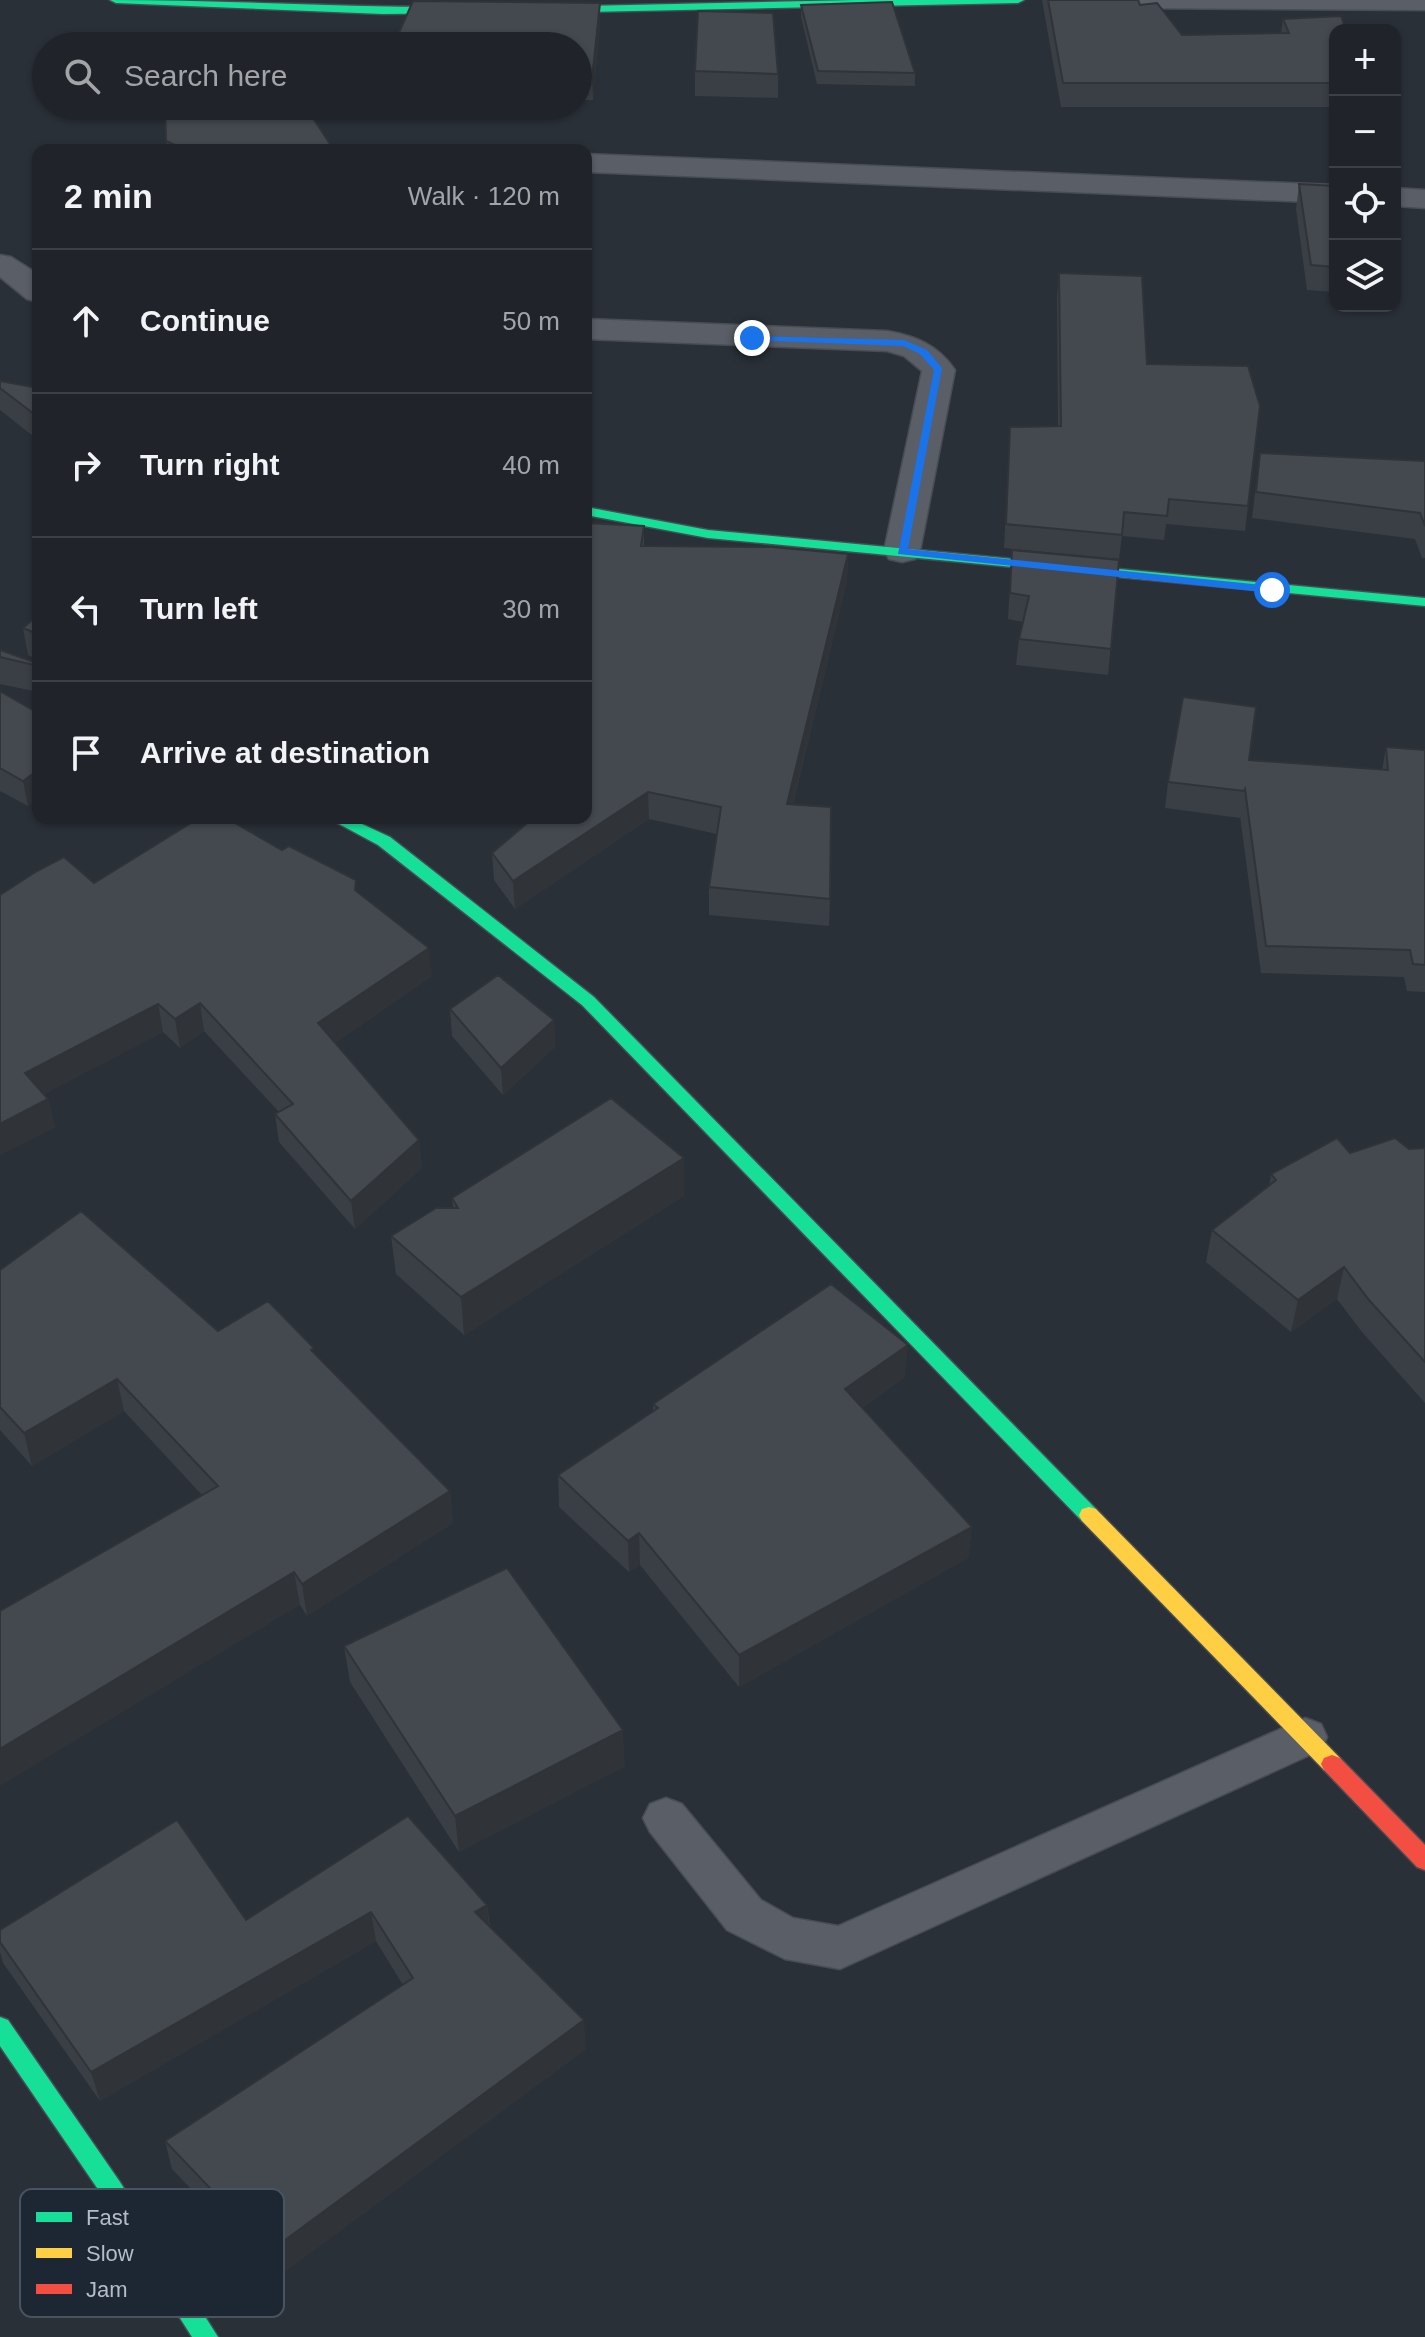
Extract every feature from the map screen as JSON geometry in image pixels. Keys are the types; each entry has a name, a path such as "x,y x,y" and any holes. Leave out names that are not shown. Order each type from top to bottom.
{"street":[{"path":"116,0 383,11 491,10"},
{"path":"522,10 1018,0"},
{"path":"1129,0 1425,2"},
{"path":"592,163 1329,194"},
{"path":"1401,197 1425,199"},
{"path":"0,264 21,275 32,286"},
{"path":"592,329 887,341 904,343 924,352 939,370 902,551"},
{"path":"592,512 708,534 1272,590 1425,602"},
{"path":"349,824 384,841 588,1001 1425,1860"},
{"path":"0,2027 111,2189"},
{"path":"193,2317 206,2337"}],"lane":[{"path":"666,1818 744,1915 785,1938 840,1948 1305,1737"}],"building":[{"path":"1048,0 1138,0 1140,5 1157,3 1182,35 1289,33 1283,19 1341,16 1344,24 1329,24 1329,83 1063,83"},
{"path":"413,1 600,3 592,79 592,32 399,32"},
{"path":"892,2 915,73 818,71 801,5"},
{"path":"698,11 773,13 778,74 695,71"},
{"path":"165,120 314,120 330,144 173,144 166,141"},
{"path":"1299,184 1329,186 1329,266 1311,265"},
{"path":"1059,273 1142,276 1147,364 1248,366 1260,406 1248,506 1169,499 1167,516 1124,512 1122,535 1006,524 1010,427 1061,426"},
{"path":"0,381 32,387 32,412 0,388"},
{"path":"1260,453 1425,461 1425,526 1420,513 1256,492"},
{"path":"592,523 644,526 641,546 772,547 848,554 787,804 831,807 830,899 709,887 721,807 648,792 513,881 492,853 526,824 592,824"},
{"path":"1012,550 1119,560 1111,649 1019,639 1029,596 1010,593"},
{"path":"32,620 32,632 23,628"},
{"path":"0,650 32,661 32,665 0,657"},
{"path":"0,691 32,710 32,774 23,781 0,768"},
{"path":"1183,697 1256,707 1249,760 1388,770 1386,747 1425,750 1425,965 1413,964 1410,950 1266,946 1245,789 1168,782"},
{"path":"189,824 236,824 282,850 289,846 356,880 355,890 429,948 318,1023 419,1140 351,1201 275,1114 293,1104 200,1003 175,1019 158,1004 25,1073 48,1099 0,1124 0,895 64,857 94,883"},
{"path":"498,975 554,1020 501,1068 450,1009"},
{"path":"611,1098 684,1158 461,1297 391,1236 436,1208 458,1208 452,1198"},
{"path":"1337,1138 1350,1153 1395,1138 1409,1149 1425,1148 1425,1362 1344,1267 1298,1300 1212,1230 1276,1180 1271,1174"},
{"path":"81,1211 218,1331 268,1301 314,1348 311,1350 450,1491 302,1584 294,1572 0,1749 0,1611 218,1486 117,1379 24,1433 0,1407 0,1270"},
{"path":"831,1284 908,1345 845,1389 972,1527 739,1655 639,1533 628,1541 558,1475 658,1408 653,1404"},
{"path":"507,1568 623,1730 455,1816 344,1646"},
{"path":"408,1816 487,1905 475,1912 584,2020 284,2241 284,2189 211,2189 165,2141 413,1978 371,1912 91,2072 0,1942 0,1930 177,1820 246,1920"}],"traffic: fast":[{"path":"116,0 383,11 470,10"},
{"path":"539,10 1018,0"},
{"path":"592,512 708,534 1425,602"},
{"path":"349,824 384,841 588,1001 1089,1515"},
{"path":"0,2027 111,2189"},
{"path":"193,2317 206,2337"}],"traffic: slow":[{"path":"1089,1515 1332,1764"}],"traffic: jam":[{"path":"1332,1764 1425,1860"}],"route":[{"path":"752,338 904,343 924,352 939,370 902,551 1272,590"}]}
